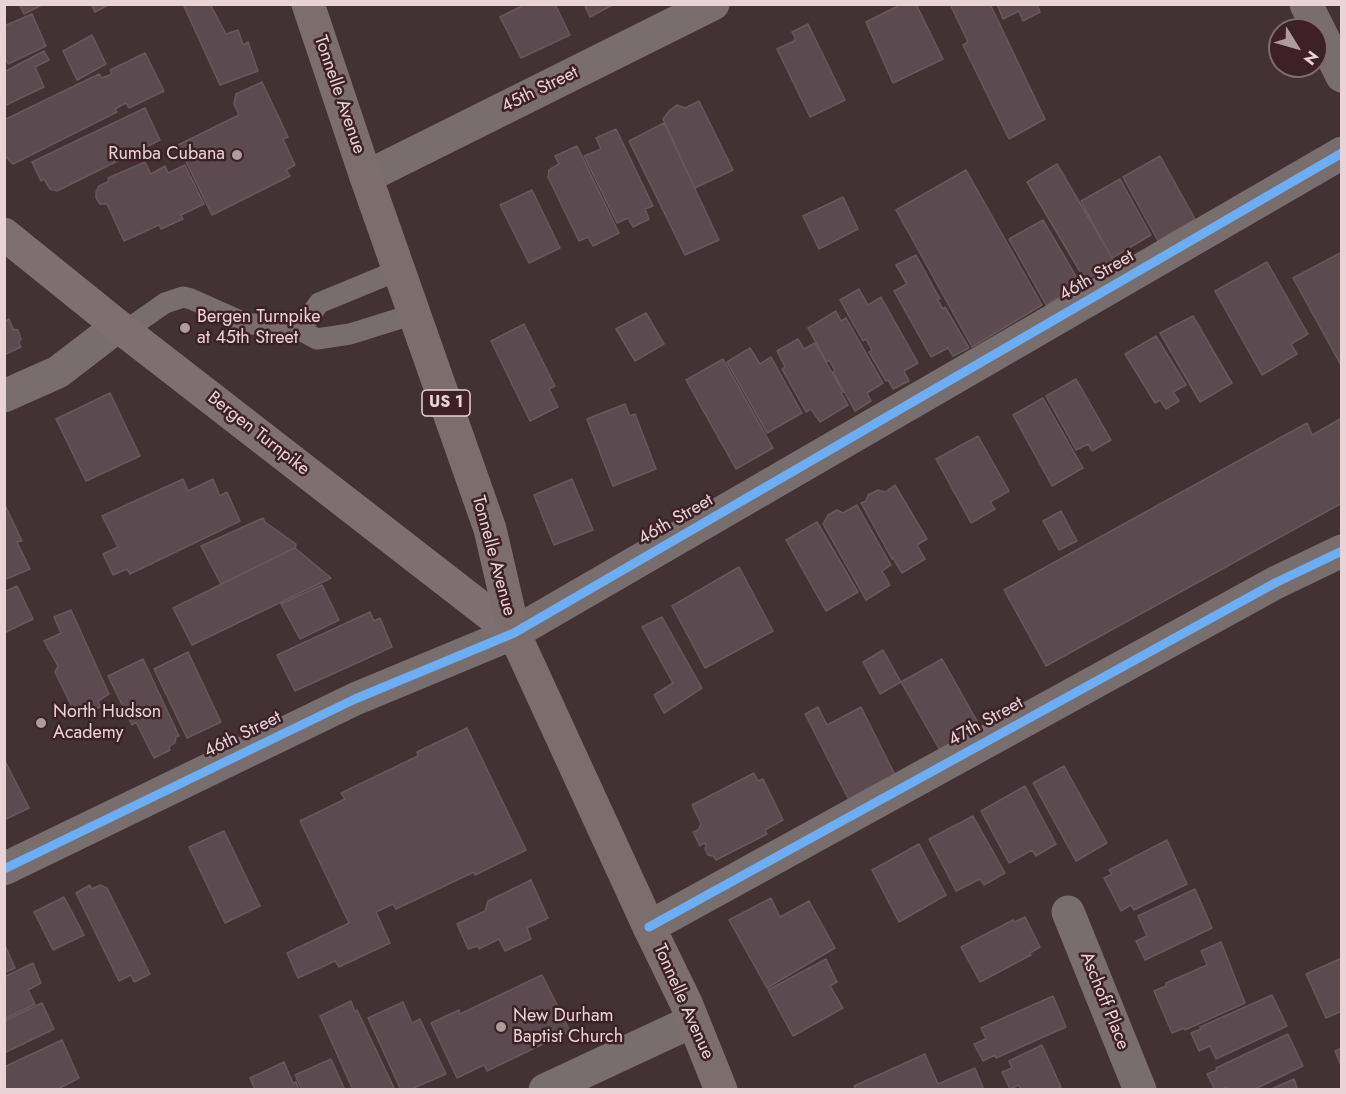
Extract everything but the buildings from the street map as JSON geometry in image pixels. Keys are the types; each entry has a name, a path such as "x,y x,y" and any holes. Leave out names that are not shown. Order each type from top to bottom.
{"main road":[{"name":"Tonnelle Avenue","path":"308,4 366,177 490,529 514,633 686,1004 721,1089"},
{"name":"Bergen Turnpike","path":"4,234 514,633"}],"street":[{"name":"45th Street","path":"366,177 713,4"},
{"path":"1306,4 1341,76"},
{"name":"46th Street","path":"4,869 355,699 514,633 1341,153"},
{"path":"4,396 58,372 122,328"},
{"name":"47th Street","path":"649,927 1264,589 1341,551"},
{"name":"Aschoff Place","path":"1068,912 1140,1089"},
{"path":"545,1089 693,1021"}],"lane":[{"path":"300,330 319,303 399,270"},
{"path":"122,328 165,303 183,297 245,323 300,330 317,339 350,334 414,314"}],"cycle path":[{"path":"4,869 355,699 514,633 1342,153"},
{"path":"649,927 1275,583 1342,551"}],"place":[{"name":"Rumba Cubana","path":"237,155"},
{"name":"Bergen Turnpike at 45th Street","path":"185,328"},
{"name":"North Hudson Academy","path":"41,723"},
{"name":"New Durham Baptist Church","path":"501,1027"}]}
